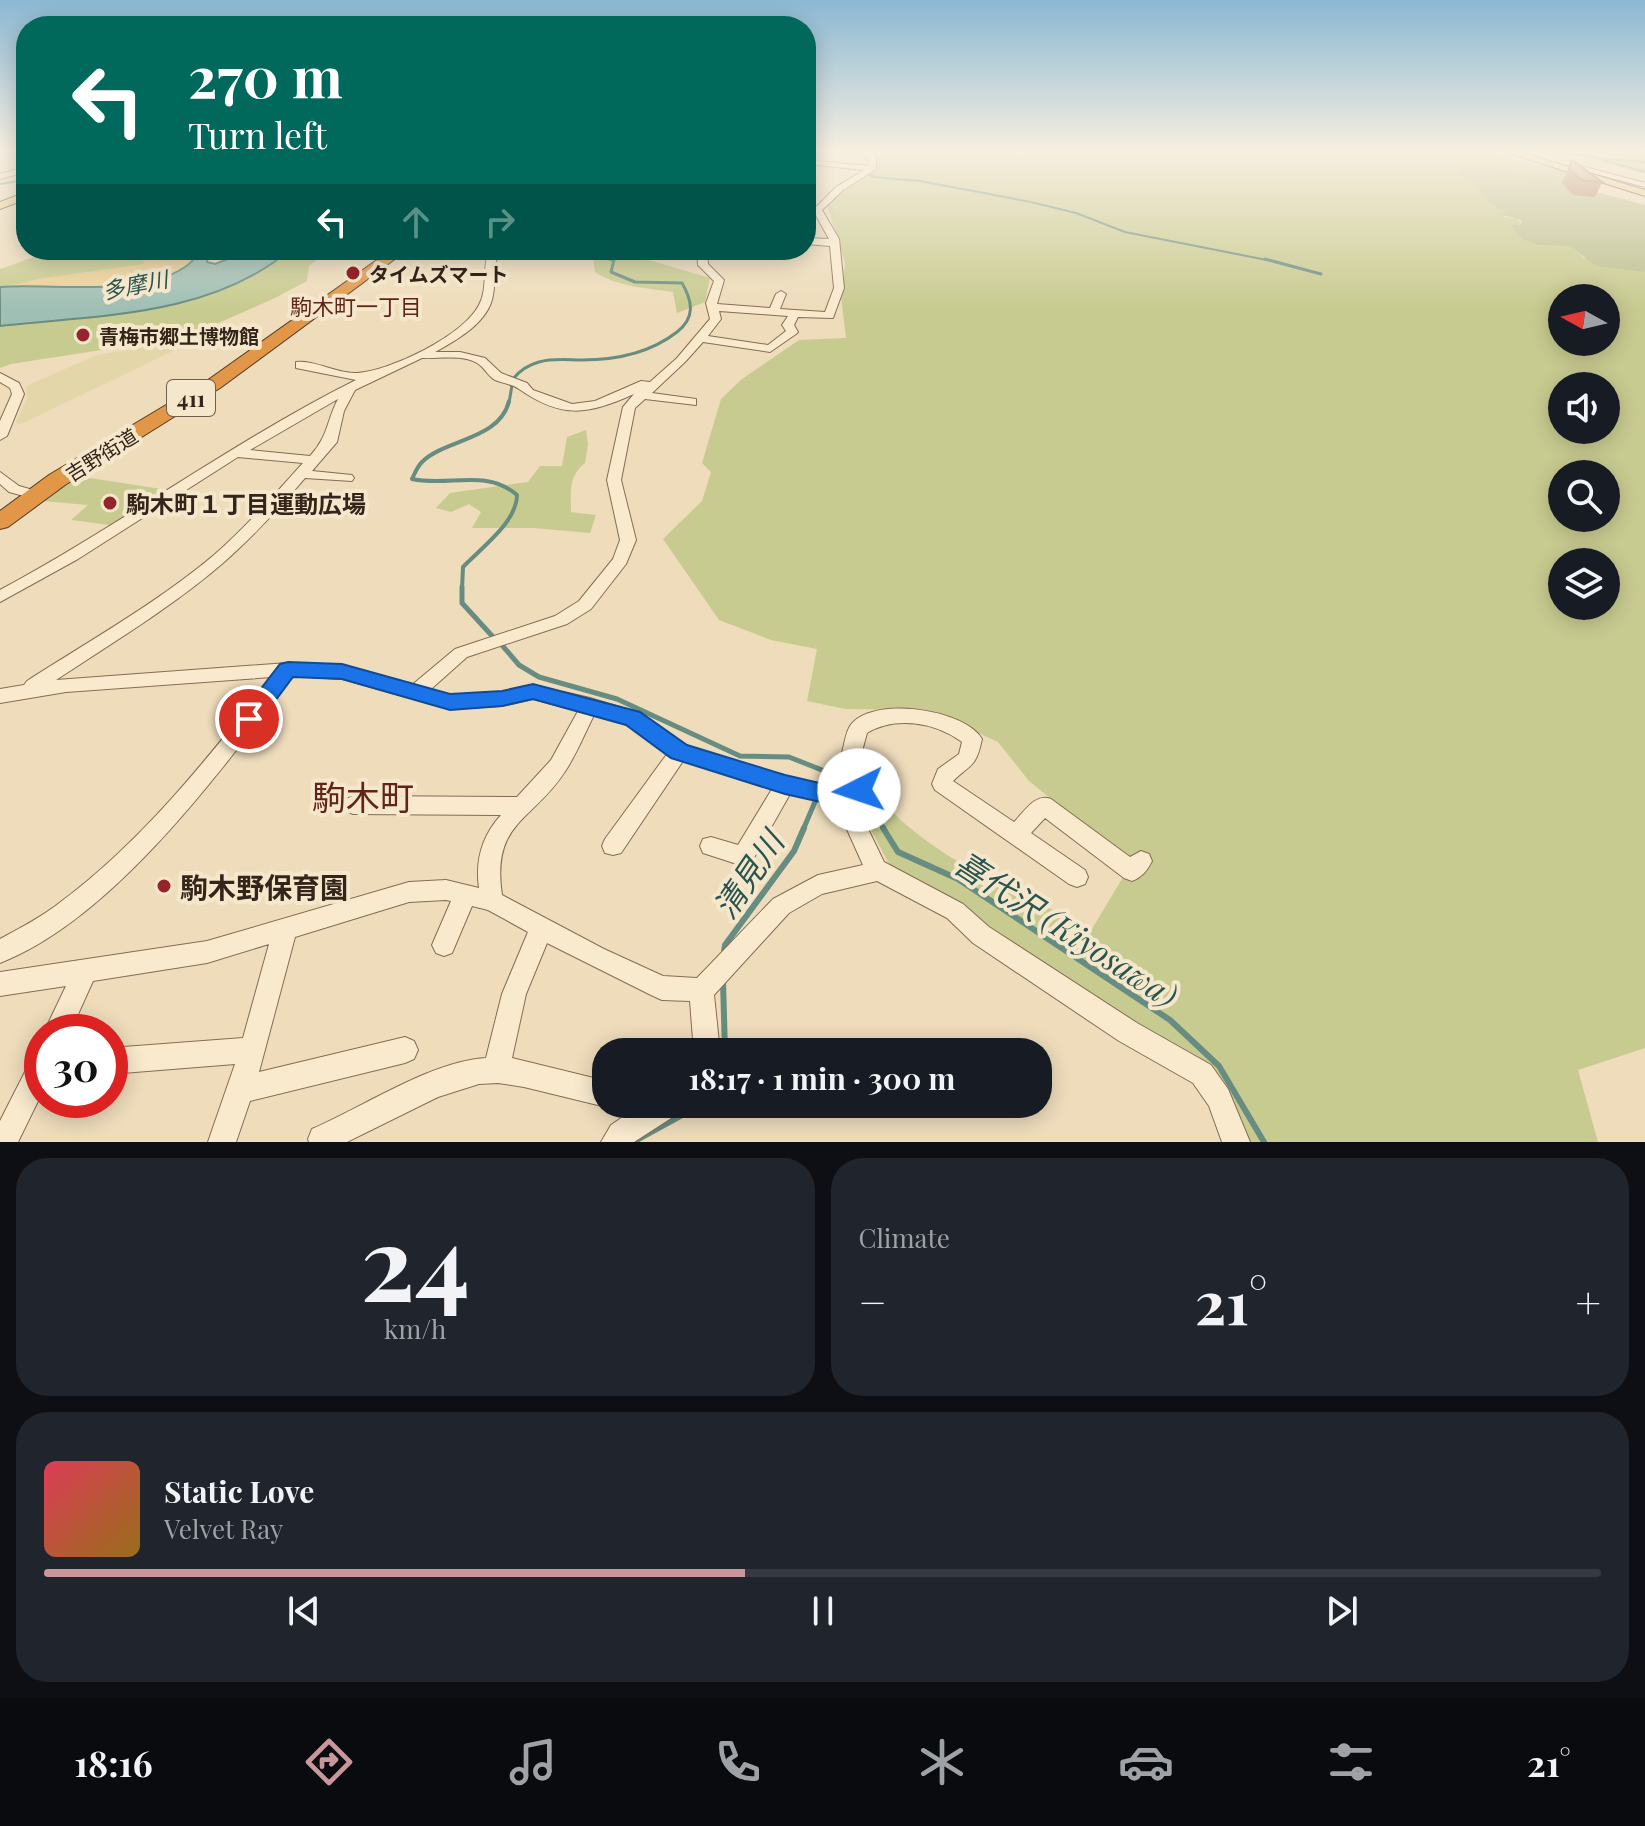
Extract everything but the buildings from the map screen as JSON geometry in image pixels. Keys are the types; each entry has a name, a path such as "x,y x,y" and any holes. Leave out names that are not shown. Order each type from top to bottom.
{"highway":[{"name":"吉野街道","path":"0,522 35,495 221,379 386,260"}],"street":[{"path":"712,307 829,316 839,288 832,234 816,216"},
{"path":"816,242 833,243"},
{"path":"0,597 88,548 289,421 416,357 458,330 484,307 489,294 490,260"},
{"path":"414,693 461,653 561,620 585,605 620,560 628,540 614,480 629,407 716,319 712,307 713,294 719,280 703,265 703,260"},
{"path":"774,311 781,294"},
{"path":"700,338 770,349 792,332 788,325 795,313"},
{"path":"300,365 363,377 416,357 474,358 552,403 583,407 598,405 661,377"},
{"path":"0,377 15,386 18,394 0,436"},
{"path":"28,689 159,604 217,560 254,526 330,442 338,411 349,390"},
{"path":"639,395 692,402"},
{"path":"238,453 314,460"},
{"path":"302,474 347,478"},
{"path":"0,476 14,489 35,495"},
{"path":"0,952 67,911 148,838 288,669"},
{"path":"0,696 28,689 288,669 342,672 450,702 502,699 533,692 632,718 679,752 785,785 836,794 864,773 851,756 858,729 880,717 909,717 937,722 966,733 972,739 968,758 945,775 942,784 1077,877"},
{"path":"492,901 488,873 491,847 558,766 590,705"},
{"path":"613,846 679,752"},
{"path":"711,846 743,856 785,785"},
{"path":"836,794 876,869 955,911 981,935 1128,1032 1202,1074 1219,1098 1236,1142"},
{"path":"353,805 522,806"},
{"path":"1016,835 1044,805 1132,871 1141,861"},
{"path":"0,984 207,952 409,892 446,890 492,901 662,988 701,990 781,906 818,885 867,875 876,869"},
{"path":"444,945 465,895"},
{"path":"496,1070 514,994 542,927"},
{"path":"222,1142 241,1090 285,930"},
{"path":"65,1014 84,973"},
{"path":"701,990 706,1038"},
{"path":"128,1060 251,1050"},
{"path":"241,1090 405,1050"},
{"path":"322,1139 357,1125 440,1081 496,1070 592,1091"},
{"path":"4,1142 24,1102"},
{"path":"615,1142 641,1118"}],"shaded area":[{"path":"158,345 175,350 19,425 16,422 27,398 26,386 97,355"}],"green space":[{"path":"829,203 1489,203 1508,212 1504,217 1517,219 1523,225 1512,224 1549,246 1571,247 1584,258 1645,272 1645,1048 1578,1070 1598,1142 1245,1142 1213,1071 1046,968 889,864 862,813 881,799 925,840 951,857 1092,929 1131,864 1029,781 998,742 927,710 845,709 807,701 817,649 771,640 719,620 663,539 702,501 711,472 702,463 721,399 742,379 799,340 846,338 841,297 845,263 827,205"},
{"path":"1490,205 1645,205 1645,272 1596,266 1571,247 1539,245 1522,239 1510,224 1522,225 1521,220 1499,214 1507,212"},
{"path":"26,260 144,260 145,264 0,287 0,269"},
{"path":"276,260 317,260 309,266 307,281 200,331 172,339 0,368 0,326 152,309 225,289"},
{"path":"593,260 649,260 710,278 705,302 677,313 673,292 632,286 595,272"},
{"path":"586,430 588,445 585,463 573,479 571,512 596,515 590,533 533,528 472,528 481,512 469,504 451,512 436,508 450,493 528,482 540,466 562,466 567,437"},
{"name":"駒木町１丁目運動広場","path":"77,476 174,491 117,526 71,520 88,505 42,501"}],"sand":[{"path":"143,260 193,260 169,275 126,285 76,289 12,286 37,279 144,264"}],"water":[{"path":"193,260 207,260 215,264 225,260 276,260 225,289 189,301 114,315 0,326 0,287 95,287 144,283 166,277"}],"waterway":[{"path":"1036,203 1076,213 1125,232 1272,261"},
{"path":"1265,259 1321,274"},
{"path":"509,403 513,379 531,365 550,360 594,360 632,354 667,339 683,327 690,303 682,283 635,282 611,272 614,261"},
{"path":"462,589 463,567 505,525 517,495 493,482 480,480 412,479 420,464 432,454 495,424 504,414 509,401"},
{"path":"462,589 462,603 494,638"},
{"path":"501,644 519,665 539,677 617,699 740,756 789,757 827,772"},
{"name":"清見川","path":"820,789 827,772"},
{"name":"喜代沢 (Kiyosawa)","path":"827,772 847,788"},
{"name":"喜代沢 (Kiyosawa)","path":"857,796 872,809 885,830"},
{"name":"清見川","path":"803,830 817,797"},
{"name":"清見川","path":"724,952 725,945 794,851 804,828"},
{"name":"喜代沢 (Kiyosawa)","path":"883,828 898,852 958,879 1170,1020 1219,1066 1264,1142"},
{"name":"清見川","path":"723,981 725,1038"},
{"name":"清見川","path":"633,1142 677,1118"}],"place":[{"name":"タイムズマート","path":"353,273"},
{"name":"青梅市郷土博物館","path":"83,335"},
{"name":"駒木町１丁目運動広場","path":"110,503"},
{"name":"駒木野保育園","path":"164,886"}],"district":[{"name":"駒木町一丁目","path":"356,306"},
{"name":"駒木町","path":"363,796"}],"route":[{"path":"249,719 288,669 342,672 450,702 502,699 533,692 632,718 679,752 785,785 843,798 859,790"}],"water label":[{"name":"多摩川","path":"135,284"}]}
